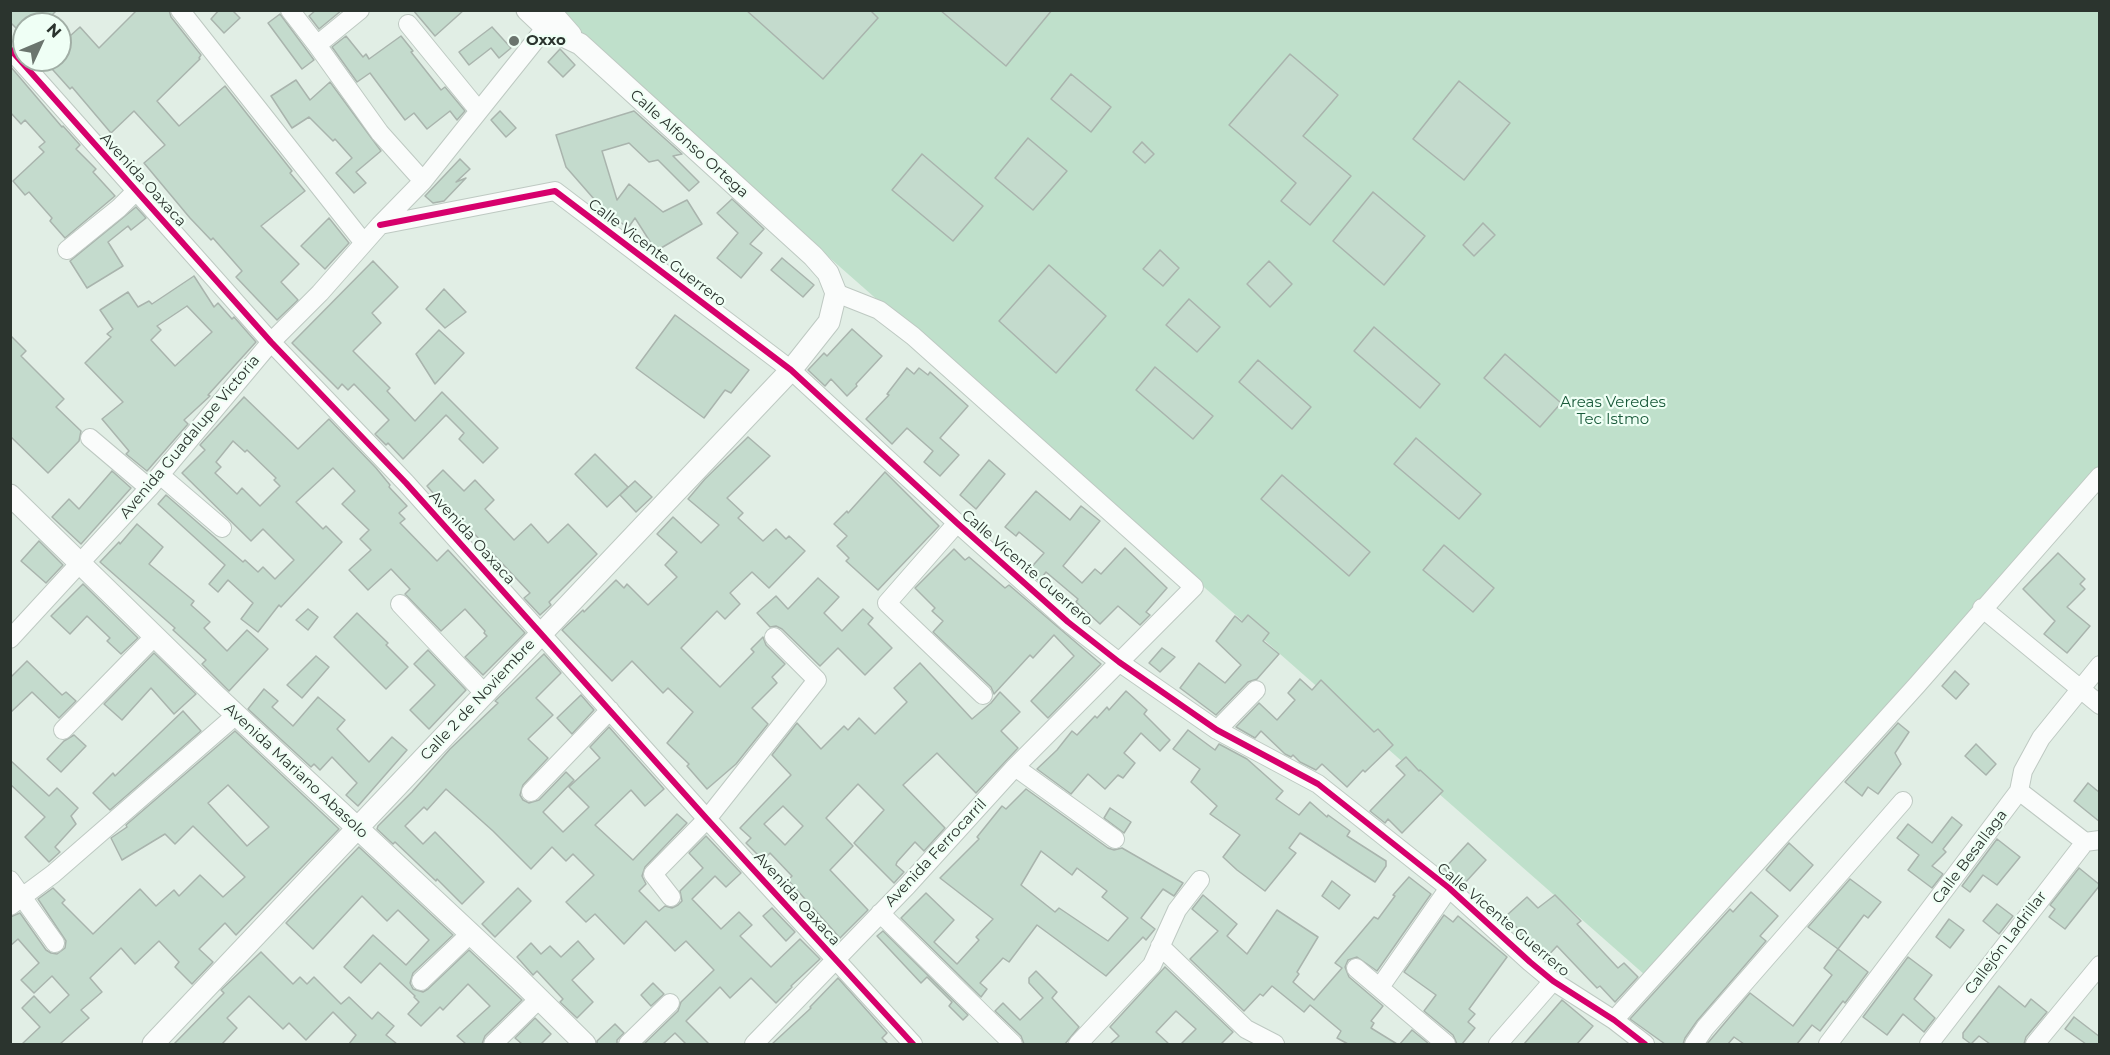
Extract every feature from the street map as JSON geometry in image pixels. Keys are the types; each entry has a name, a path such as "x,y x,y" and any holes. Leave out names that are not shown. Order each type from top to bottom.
{"street":[{"path":"180,10 364,243"},
{"path":"290,10 380,133 423,181"},
{"path":"317,45 360,10"},
{"path":"527,10 550,18"},
{"name":"Avenida Guadalupe Victoria","path":"10,639 154,482 271,342 320,293 380,225 423,181 550,18"},
{"name":"Calle Alfonso Ortega","path":"550,18 813,256 828,273 836,293"},
{"path":"408,24 479,111"},
{"name":"Avenida Oaxaca","path":"10,49 271,342 406,483 707,819 914,1044"},
{"path":"67,250 119,208 136,191"},
{"name":"Calle Vicente Guerrero","path":"380,225 555,191 791,370 1068,622 1119,662 1217,730 1318,784 1449,888 1553,981 1614,1020 1645,1044"},
{"name":"Calle 2 de Noviembre","path":"153,1044 791,370 830,322 836,293"},
{"name":"Avenida Ferrocarril","path":"754,1044 907,886 1015,767 1194,587 913,336 879,310 836,293"},
{"path":"90,438 222,528"},
{"path":"1614,1020 1917,685 1982,608 2100,476"},
{"name":"Avenida Mariano Abasolo","path":"10,495 236,715 585,1044"},
{"path":"957,523 887,603 983,695"},
{"path":"400,604 484,694"},
{"path":"1982,608 2100,705"},
{"path":"63,730 155,636"},
{"path":"671,897 653,874 707,819 817,680 774,637"},
{"name":"Calle Besallaga","path":"1828,1044 2019,791 2023,771 2041,738 2100,665"},
{"path":"1217,730 1256,690"},
{"path":"531,792 609,710"},
{"path":"17,901 53,874 236,715"},
{"path":"1015,767 1115,839"},
{"path":"2019,791 2092,841"},
{"path":"1694,1044 1705,1028 1903,801"},
{"name":"Callejón Ladrillar","path":"1929,1044 2092,841"},
{"path":"10,880 17,901 55,943"},
{"path":"1078,1044 1152,965 1178,910 1200,880"},
{"path":"1380,987 1449,888"},
{"path":"880,913 1013,1044"},
{"path":"422,981 470,934"},
{"path":"1160,946 1246,1029 1275,1044"},
{"path":"2035,1044 2100,965"},
{"path":"1356,968 1446,1044"},
{"path":"1498,1044 1553,981"},
{"path":"493,1044 539,999"},
{"path":"628,1044 670,1003"}],"green space":[{"name":"Areas Veredes Tec Istmo","path":"549,11 2099,11 2099,473 1645,975"}],"building":[{"path":"10,10 57,10 55,12 12,12 12,24"},
{"path":"137,10 169,10 171,17 201,55 200,59 157,101 179,126 225,86 292,171 290,173 305,191 261,226 299,264 281,282 298,300 277,320 236,277 242,271 213,238 211,240 190,218 144,163 165,145 134,111 111,133 72,87 70,89 55,72 72,72 72,34 80,27 99,48"},
{"path":"219,10 232,10 240,18 224,33 211,19"},
{"path":"316,10 342,10 319,29 309,16"},
{"path":"413,10 464,10 435,36"},
{"path":"746,10 870,10 878,18 823,79"},
{"path":"940,10 1052,10 1006,66"},
{"path":"280,14 314,60 302,69 268,23"},
{"path":"492,27 511,48 499,58 491,48 469,65 459,52"},
{"path":"346,36 363,57 366,54 369,59 401,36 441,90 445,87 465,111 457,120 450,111 427,129 414,113 405,120 370,73 357,82 332,47"},
{"path":"560,49 575,65 563,77 548,62"},
{"path":"1290,54 1338,95 1303,136 1351,176 1310,225 1281,201 1296,183 1229,125"},
{"path":"10,66 12,72 15,72 80,145 76,149 96,169 93,172 115,196 65,238 50,221 52,218 29,192 25,195 13,181 44,152 39,147 45,142 25,120 21,124 10,112"},
{"path":"1071,74 1111,107 1091,132 1051,99"},
{"path":"296,80 310,100 330,82 381,151 356,172 366,183 354,193 336,173 352,158 335,139 333,141 309,117 292,128 271,96"},
{"path":"1459,81 1510,123 1464,180 1413,139"},
{"path":"500,111 516,128 506,137 491,120"},
{"path":"634,111 682,154 673,156 699,182 689,191 658,160 649,162 629,143 602,151 617,200 629,184 663,212 687,200 702,224 656,251 635,218 628,228 601,207 566,167 556,135"},
{"path":"1028,138 1067,171 1033,210 995,178"},
{"path":"1142,142 1154,154 1145,163 1133,152"},
{"path":"922,154 983,206 953,241 892,190"},
{"path":"460,159 470,169 456,182 466,178 444,201 433,203 425,196"},
{"path":"1373,192 1425,236 1384,285 1333,241"},
{"path":"732,199 764,229 750,244 762,253 741,278 717,258 738,233 717,213"},
{"path":"136,207 146,218 131,230 128,226 108,242 123,266 87,288 70,261"},
{"path":"329,218 349,243 325,269 301,246"},
{"path":"1483,223 1495,235 1474,256 1463,245"},
{"path":"1160,250 1179,268 1163,286 1143,269"},
{"path":"782,258 814,285 803,297 771,270"},
{"path":"373,261 398,287 372,313 381,323 353,351 390,388 387,391 415,421 442,392 498,448 483,463 459,439 464,433 446,415 403,459 388,443 386,445 375,434 389,420 354,384 348,390 342,384 338,389 292,343"},
{"path":"1269,261 1292,284 1270,307 1247,284"},
{"path":"1049,265 1106,316 1056,373 999,321"},
{"path":"194,276 214,307 218,303 256,342 208,395 210,396 184,420 188,424 147,471 126,454 129,451 102,419 123,402 85,363 111,337 107,334 113,329 100,310 128,292 138,307 149,301 152,304","holes":["187,306 212,332 175,366 151,340 161,330 157,326"]},
{"path":"444,289 466,312 445,328 426,309"},
{"path":"1189,299 1220,327 1197,352 1166,325"},
{"path":"675,315 749,370 731,393 725,390 704,418 636,368"},
{"path":"1374,327 1440,384 1420,408 1354,351"},
{"path":"852,329 882,356 847,396 831,379 825,386 808,370 824,353 827,356"},
{"path":"439,330 464,353 435,384 416,354"},
{"path":"10,335 26,351 21,356 64,399 56,407 81,431 79,441 48,473 10,436"},
{"path":"1505,354 1561,403 1540,427 1484,378"},
{"path":"1258,360 1311,407 1292,429 1239,382"},
{"path":"1155,367 1213,416 1193,439 1136,390"},
{"path":"907,368 914,374 919,368 928,375 930,372 968,406 940,438 959,455 940,476 924,462 933,451 907,428 892,444 866,419 889,395 887,394"},
{"path":"244,397 298,449 329,419 376,468 390,485 389,487 407,506 399,513 405,519 400,523 437,561 448,550 525,633 483,675 465,657 487,636 465,609 441,631 405,594 410,589 391,569 368,590 349,570 371,550 360,539 369,530 342,504 355,491 333,468 296,502 323,529 326,526 342,542 281,607 279,605 258,632 241,619 253,603 228,580 218,592 209,584 225,565 158,504 166,495 243,562 245,560 258,572 263,567 275,579 294,560 263,529 251,541 182,473 205,450 200,445","holes":["233,441 245,452 247,450 276,478 274,480 280,486 260,506 242,488 237,494 215,473 221,467 216,462"]},
{"path":"748,437 770,456 727,498 743,513 738,518 763,541 776,529 786,539 789,536 805,551 769,588 752,572 730,593 740,604 725,619 717,611 681,648 720,687 754,652 751,649 763,637 766,645 785,664 772,677 777,683 752,708 768,724 736,764 707,789 687,766 689,764 667,743 693,712 668,688 663,693 632,661 612,681 562,630 616,580 624,588 627,584 648,605 677,577 665,565 677,552 657,534 673,517 701,543 719,525 688,499"},
{"path":"1416,438 1481,494 1459,519 1394,464"},
{"path":"595,454 628,487 607,507 575,474"},
{"path":"989,460 1005,474 976,509 960,495"},
{"path":"443,470 464,491 475,480 494,500 485,509 514,540 531,524 548,543 568,524 597,554 549,602 551,605 540,615 524,598 530,593 427,486"},
{"path":"112,471 131,488 81,544 52,517 69,499 79,509"},
{"path":"885,472 939,526 878,590 846,561 849,558 837,546 847,536 834,524 847,511 848,513"},
{"path":"1282,475 1370,552 1349,576 1261,499"},
{"path":"635,481 652,497 636,512 620,495"},
{"path":"1036,491 1070,520 1081,506 1100,521 1063,566 1082,583 1095,569 1101,574 1125,548 1167,588 1146,612 1150,615 1140,625 1118,606 1100,624 1076,602 1078,599 1046,572 1039,581 1028,571 1044,553 1019,532 1016,536 1005,527"},
{"path":"137,524 163,547 149,564 194,601 191,605 210,622 204,628 227,651 247,630 268,649 229,691 202,664 206,660 173,630 175,628 100,562"},
{"path":"39,541 63,565 46,583 21,561"},
{"path":"1444,545 1494,588 1473,612 1423,570"},
{"path":"954,549 965,560 969,557 1005,588 1009,585 1101,664 1048,718 1031,701 1074,656 1054,635 1033,658 1030,655 994,694 991,687 933,632 943,621 932,611 935,608 915,588"},
{"path":"2058,553 2085,579 2080,584 2085,589 2067,607 2090,626 2067,653 2044,634 2055,621 2023,589"},
{"path":"818,578 839,597 824,613 842,631 863,609 873,618 868,624 892,648 865,675 838,648 820,666 782,629 776,626 770,627 757,613 776,596 788,609"},
{"path":"83,584 138,638 121,654 107,641 110,638 87,616 70,634 51,616"},
{"path":"308,609 318,617 308,630 296,620"},
{"path":"357,613 388,643 386,645 408,667 386,689 334,637"},
{"path":"1248,615 1269,633 1263,641 1279,654 1257,679 1248,682 1216,715 1180,688 1199,663 1225,683 1241,665 1216,641 1235,616 1242,622"},
{"path":"1162,648 1175,657 1160,672 1149,663"},
{"path":"428,650 466,690 429,729 410,710 435,685 414,664"},
{"path":"154,653 196,694 174,714 151,688 122,720 104,704"},
{"path":"544,654 561,673 536,698 553,715 528,739 548,758 523,785 520,795 523,800 529,803 539,800 566,772 574,780 543,812 563,832 589,807 569,787 600,758 590,747 609,727 664,789 645,806 631,790 595,825 633,860 677,814 687,823 645,867 642,876 646,884 639,891 659,911 665,906 672,908 678,905 682,901 680,891 703,868 689,853 706,836 741,873 726,887 715,876 692,899 721,929 739,912 752,925 740,936 771,967 800,939 820,959 776,1003 751,978 730,998 720,987 686,1021 709,1044 686,1044 675,1033 663,1044 644,1044 678,1011 681,1002 714,970 686,941 675,951 646,921 624,944 595,914 586,922 566,902 594,875 573,854 566,861 552,847 531,869 446,789 427,810 424,807 405,826 423,844 435,832 484,882 462,904 437,879 436,881 395,842 393,844 377,829 450,749 498,703 495,701"},
{"path":"316,656 329,667 302,698 287,685"},
{"path":"27,661 62,695 66,692 76,701 59,718 32,692 10,713 10,678"},
{"path":"920,663 972,719 1000,692 1020,712 1001,731 1018,748 976,793 937,753 903,785 945,828 924,851 915,842 897,862 896,865 904,872 894,883 854,843 884,810 858,784 826,818 853,846 830,870 868,910 840,938 788,880 792,876 770,853 763,860 746,843 751,838 740,828 791,775 772,755 797,723 821,749 844,726 848,730 859,718 875,734 907,702 894,688","holes":["783,806 803,826 785,845 764,824"]},
{"path":"1955,671 1969,684 1956,699 1942,686"},
{"path":"1300,679 1312,690 1321,680 1374,732 1378,729 1393,745 1347,787 1322,764 1316,770 1300,762 1293,755 1291,757 1285,754 1261,731 1255,738 1236,727 1259,703 1277,720 1295,700 1288,693"},
{"path":"264,689 278,701 272,707 293,726 318,697 345,720 337,729 369,762 392,737 407,750 358,806 346,795 357,783 332,757 320,770 314,764 311,767 248,709"},
{"path":"1126,691 1147,710 1144,714 1170,740 1160,751 1141,733 1124,753 1135,763 1123,778 1118,775 1105,789 1088,774 1071,794 1037,769 1057,750 1072,731 1077,735 1095,716 1097,718 1107,707 1109,710"},
{"path":"581,695 594,710 572,734 557,718"},
{"path":"183,711 201,731 110,810 93,793 113,773 115,776"},
{"path":"1898,723 1909,732 1895,753 1901,764 1878,794 1868,787 1862,796 1845,782"},
{"path":"1188,730 1215,750 1219,744 1247,759 1283,791 1276,799 1299,815 1310,802 1327,817 1328,815 1350,831 1347,836 1386,861 1386,866 1375,882 1300,833 1289,848 1296,853 1265,891 1237,870 1223,857 1240,835 1210,814 1217,806 1191,782 1200,769 1173,749"},
{"path":"235,731 339,829 236,935 225,923 199,949 213,962 192,984 175,967 179,962 159,941 135,964 121,948 90,978 102,992 81,1010 89,1018 60,1044 22,1044 40,1027 22,1008 34,996 50,1013 69,995 52,976 34,993 21,980 39,963 18,939 10,946 10,917 20,913 46,950 57,954 65,948 66,941 38,899 53,888 65,900 62,903 93,934 140,889 156,906 174,890 179,896 200,875 223,897 245,877 193,826 175,844 165,834 122,860 111,838 127,827 126,825","holes":["228,785 269,827 247,846 208,803"]},
{"path":"74,735 86,746 61,772 47,759 64,741"},
{"path":"1976,744 1996,764 1986,775 1965,756"},
{"path":"1406,757 1443,791 1402,833 1388,819 1385,823 1370,811 1405,775 1396,766"},
{"path":"10,760 49,796 57,788 78,808 71,816 76,824 55,847 60,852 49,862 25,837 45,817 10,784"},
{"path":"2088,783 2100,793 2100,822 2074,801"},
{"path":"1026,789 1108,848 1114,850 1122,848 1183,883 1174,896 1163,889 1141,918 1155,929 1146,940 1143,937 1106,976 1037,925 1009,962 1003,958 980,983 987,989 981,997 901,918 926,893 954,920 934,942 957,964 979,940 976,937 993,919 940,878 979,839 977,837 1002,806 1006,809","holes":["1041,851 1072,875 1077,868 1107,891 1102,897 1128,918 1108,941 1059,908 1055,912 1021,885"]},
{"path":"1110,808 1131,822 1124,833 1104,818"},
{"path":"1952,817 1962,825 1943,849 1946,852 1932,866 1943,874 1932,888 1908,870 1919,855 1897,838 1908,824 1932,843"},
{"path":"1997,839 2020,857 1997,885 1983,875 1970,892 1962,886"},
{"path":"1468,843 1486,860 1463,885 1444,869"},
{"path":"1789,843 1813,865 1790,891 1766,870"},
{"path":"359,847 453,935 413,973 410,983 413,989 423,992 428,989 469,950 522,1000 485,1036 482,1044 466,1044 457,1036 490,1006 468,984 443,1010 440,1007 421,1026 408,1014 419,1002 380,963 361,983 344,967 373,935 406,965 429,940 398,910 387,921 362,896 313,949 286,923"},
{"path":"2079,868 2100,885 2065,929 2049,917 2055,909 2050,905"},
{"path":"1409,877 1431,894 1377,971 1357,957 1348,960 1345,967 1349,977 1383,1006 1371,1021 1374,1023 1371,1028 1397,1044 1348,1044 1337,1038 1341,1031 1310,1005 1304,1012 1272,986 1263,996 1260,994 1244,1011 1190,959 1218,931 1192,909 1203,895 1237,924 1227,936 1247,954 1277,910 1318,937 1293,982 1314,1000 1342,968 1335,963 1374,917 1378,919 1395,896 1393,895"},
{"path":"1850,879 1881,902 1868,918 1864,915 1838,949 1808,927"},
{"path":"1332,881 1350,895 1339,909 1322,896"},
{"path":"518,888 531,901 495,937 482,924"},
{"path":"1751,892 1778,916 1760,936 1766,941 1697,1021 1683,1044 1665,1044 1630,1019 1730,909 1733,912"},
{"path":"1555,895 1581,921 1577,924 1618,968 1624,963 1638,977 1615,1002 1600,986 1597,988 1557,946 1545,959 1519,936 1522,933 1506,916 1527,897 1538,908"},
{"path":"1997,904 2013,916 1999,934 1983,921"},
{"path":"772,908 795,932 786,941 763,916"},
{"path":"1444,915 1453,922 1458,916 1507,957 1469,1009 1475,1014 1468,1022 1475,1028 1462,1044 1457,1044 1453,1035 1424,1011 1436,995 1404,972"},
{"path":"1949,919 1964,930 1950,948 1936,937"},
{"path":"883,931 968,1015 963,1020 949,1006 952,1002 927,977 921,983 877,936"},
{"path":"578,941 594,959 572,980 593,1002 577,1018 560,1002 563,999 537,971 533,975 517,957 531,943 541,954 550,946 561,957"},
{"path":"1838,949 1868,972 1820,1031 1812,1025 1797,1044 1744,1044 1734,1037 1728,1044 1707,1044 1750,993 1793,1026 1832,975 1824,968"},
{"path":"261,952 293,984 300,977 307,984 314,977 341,1004 349,997 372,1019 378,1012 394,1026 386,1035 397,1044 349,1044 356,1035 333,1012 306,1040 289,1023 283,1029 249,996 227,1018 237,1028 222,1044 174,1044 224,993 221,990"},
{"path":"1908,957 1932,975 1914,999 1935,1018 1924,1032 1903,1014 1887,1035 1863,1017"},
{"path":"1165,967 1233,1032 1221,1044 1181,1044 1196,1029 1176,1011 1156,1032 1169,1044 1110,1044 1119,1036 1110,1027"},
{"path":"1036,971 1057,992 1052,998 1079,1027 1065,1044 1024,1044 1021,1036 995,1011 1003,1003 1020,1020 1043,998 1029,983 1029,978"},
{"path":"838,978 887,1033 882,1038 888,1044 772,1044 811,1008"},
{"path":"653,983 664,994 651,1006 641,995"},
{"path":"1999,986 2025,1007 2031,999 2047,1012 2026,1037 2024,1044 1990,1044 1979,1036 1971,1044 1963,1038 1963,1033"},
{"path":"1562,1000 1593,1026 1577,1044 1524,1044"},
{"path":"2074,1017 2100,1037 2100,1044 2086,1044 2065,1029"},
{"path":"535,1018 551,1034 541,1044 522,1044 515,1038"},
{"path":"615,1024 624,1033 617,1040 617,1044 597,1044 597,1041"},
{"path":"1412,1030 1429,1044 1400,1044"}],"cycle path":[{"path":"10,49 271,342 406,483 707,819 913,1044"},
{"path":"380,225 555,191 791,370 1068,622 1119,662 1217,730 1318,784 1449,888 1553,981 1614,1020 1645,1044"}],"place":[{"name":"Oxxo","path":"514,41"}]}
